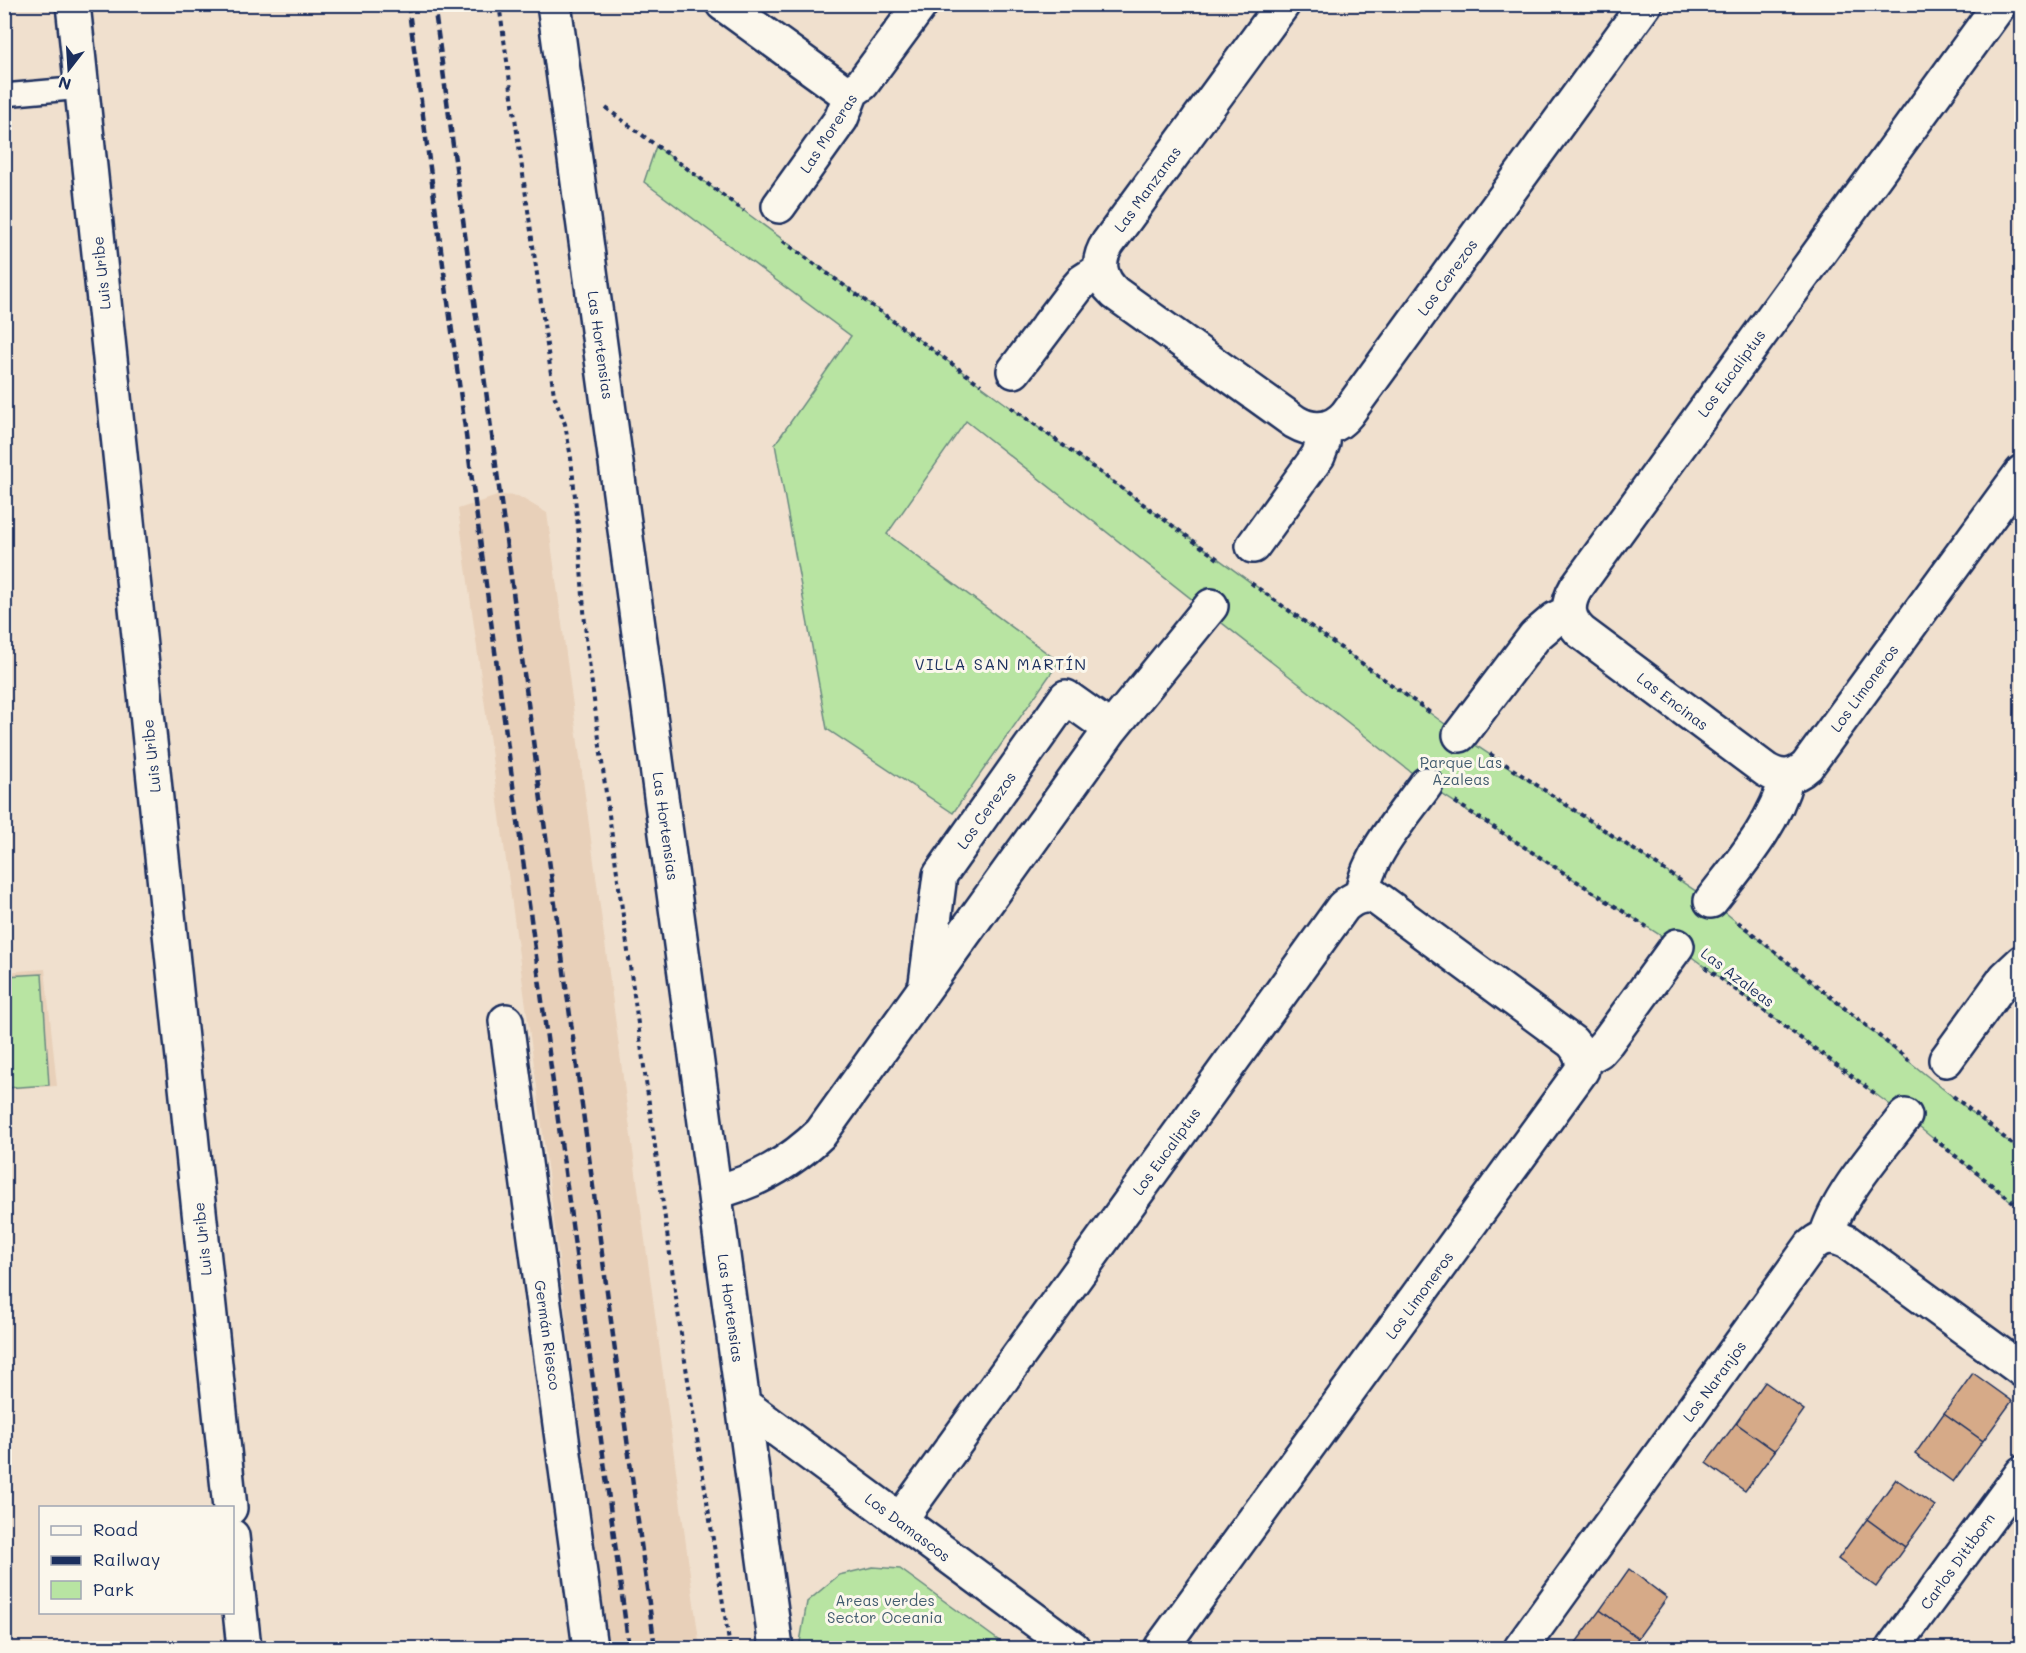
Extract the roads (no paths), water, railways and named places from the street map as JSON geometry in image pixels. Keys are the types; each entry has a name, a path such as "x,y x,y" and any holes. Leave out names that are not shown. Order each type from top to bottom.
{"street":[{"name":"Luis Uribe","path":"73,4 230,1506"},
{"name":"Las Hortensias","path":"554,4 776,1648"},
{"path":"723,4 838,88 852,91"},
{"name":"Las Moreras","path":"779,206 841,119 852,91 862,84 921,4"},
{"name":"Las Manzanas","path":"1100,270 1100,260 1108,243 1283,4"},
{"name":"Los Cerezos","path":"1324,429 1341,421 1347,414 1645,4"},
{"name":"Los Eucaliptus","path":"1569,612 1569,599 1575,588 2000,4"},
{"path":"1014,371 1076,289 1083,281 1100,270 1103,279 1115,293 1296,422 1304,427 1324,429 1323,443 1318,456 1253,546"},
{"name":"Los Limoneros","path":"1787,777 1798,774 1807,766 2022,472"},
{"name":"Los Cerezos","path":"715,1192 762,1177 784,1164 803,1150 836,1113 1111,729 1211,606"},
{"path":"1461,735 1535,636 1550,623 1569,612"},
{"name":"Las Encinas","path":"1569,612 1573,623 1581,632 1766,771 1776,776 1787,777"},
{"name":"Los Cerezos","path":"925,989 940,876 1059,706 1066,697 1111,729"},
{"path":"1711,901 1767,826 1776,809 1787,777"},
{"path":"1426,784 1370,864 1362,896 1374,896 1383,902 1572,1042 1583,1060"},
{"name":"Los Eucaliptus","path":"900,1520 1343,908 1351,899 1362,896"},
{"name":"Los Limoneros","path":"1161,1648 1577,1078 1582,1070 1583,1060 1599,1051 1607,1042 1677,946"},
{"path":"1946,1060 2006,977 2022,962"},
{"name":"Germán Riesco","path":"506,1020 590,1648"},
{"name":"Los Naranjos","path":"1521,1648 1811,1246 1826,1237 1829,1224 1842,1200 1905,1116"},
{"path":"1826,1237 1837,1237 1847,1242 2022,1370"},
{"name":"Los Damascos","path":"744,1405 1073,1648"},
{"name":"Carlos Dittborn","path":"1893,1648 2022,1473"},
{"path":"234,1555 244,1648"}],"lane":[{"path":"4,95 82,88"}],"railway":[{"path":"408,4 629,1648"},
{"path":"434,4 655,1648"}],"district":[{"name":"VILLA SAN MARTÍN","path":"1001,663"}],"park label":[{"name":"Parque Las Azaleas","path":"1461,770"},
{"name":"Areas verdes Sector Oceania","path":"885,1608"}]}
